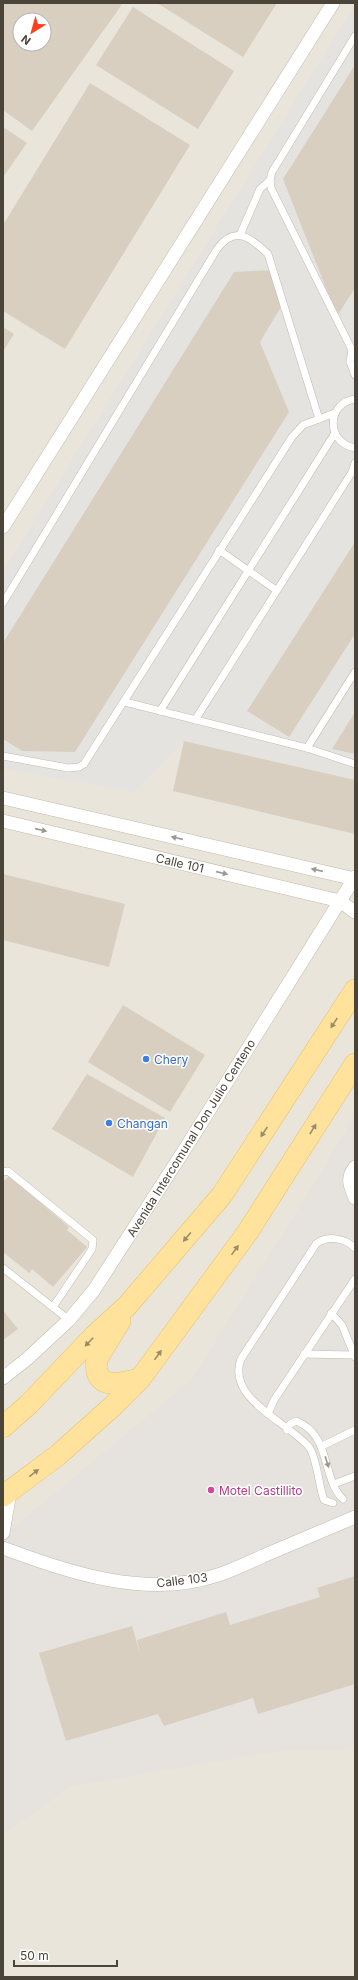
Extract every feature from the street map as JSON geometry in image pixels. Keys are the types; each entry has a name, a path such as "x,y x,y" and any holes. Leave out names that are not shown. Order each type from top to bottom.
{"main road":[{"path":"3,1427 29,1404 94,1336 127,1306 222,1195 355,990"},
{"path":"7,1494 58,1455 114,1405 140,1379 247,1233 355,1064"},
{"path":"127,1306 117,1327 97,1359 96,1366 98,1376 113,1385 140,1379"}],"street":[{"path":"5,522 333,3"},
{"name":"Calle 101","path":"3,798 355,878"},
{"name":"Calle 101","path":"3,821 340,901 355,912"},
{"name":"Avenida Intercomunal Don Julio Centeno","path":"3,1378 27,1359 69,1320 94,1290 355,878"},
{"path":"355,1166 349,1177 349,1184 355,1198"},
{"path":"3,1533 7,1494"},
{"name":"Calle 103","path":"3,1548 86,1576 124,1583 184,1583 218,1575 355,1517"}],"lane":[{"path":"355,36 272,172 270,180 271,188 354,349 350,362 355,375"},
{"path":"240,235 260,189 270,180"},
{"path":"3,603 216,249 224,240 233,235 240,235 256,242 268,254 319,419"},
{"path":"355,399 344,402 335,413 333,420 335,433 344,444 355,448"},
{"path":"3,756 68,768 78,768 89,759 219,550 292,437 302,425 335,413"},
{"path":"160,711 335,433"},
{"path":"195,720 352,472 355,463"},
{"path":"219,550 276,590"},
{"path":"307,748 355,672"},
{"path":"125,702 307,748 355,764"},
{"path":"3,1172 8,1171 93,1240 92,1249 53,1307"},
{"path":"333,1504 324,1500 309,1448 261,1409 243,1389 238,1368 241,1358 316,1244 322,1239 330,1238 348,1241 355,1248"},
{"path":"3,1268 69,1320"},
{"path":"268,1414 274,1400 355,1278"},
{"path":"304,1354 355,1356 342,1325 332,1313"},
{"path":"288,1430 290,1424 296,1421 306,1425 322,1446 334,1484 335,1492 343,1499"},
{"path":"322,1446 355,1430"},
{"path":"334,1484 355,1476"}],"shaded area":[{"path":"3,3 355,3 355,1977 3,1977"},
{"path":"355,4 355,780 184,741 135,792 3,769 3,571"},
{"path":"355,1114 355,1750 278,1751 72,1786 3,1834 3,1530 20,1522 191,1380 320,1174"}],"building":[{"path":"3,3 123,3 32,131 3,110"},
{"path":"157,3 277,3 243,57"},
{"path":"133,7 234,71 198,129 96,65"},
{"path":"355,65 355,288 337,316 283,179"},
{"path":"90,83 190,145 65,349 3,311 3,225"},
{"path":"3,127 27,143 3,177"},
{"path":"272,270 281,307 260,342 289,412 75,752 22,751 3,739 3,643 234,272"},
{"path":"3,327 14,334 4,350 3,349"},
{"path":"355,542 355,634 289,737 247,711"},
{"path":"355,712 355,754 332,749"},
{"path":"184,741 355,780 355,834 173,791"},
{"path":"3,874 125,904 109,967 3,940"},
{"name":"Chery","path":"123,1005 205,1055 170,1112 88,1062"},
{"name":"Changan","path":"87,1074 165,1118 133,1177 52,1129"},
{"path":"9,1176 69,1227 67,1230 87,1247 53,1287 32,1269 29,1273 3,1252 3,1182"},
{"path":"3,1310 18,1329 3,1340"},
{"path":"355,1576 355,1684 258,1714 253,1698 164,1726 158,1714 66,1741 39,1653 132,1626 141,1657 137,1640 226,1612 230,1625 320,1597 317,1588"}],"place":[{"name":"Chery","path":"146,1059"},
{"name":"Changan","path":"109,1123"},
{"name":"Motel Castillito","path":"211,1490"}]}
